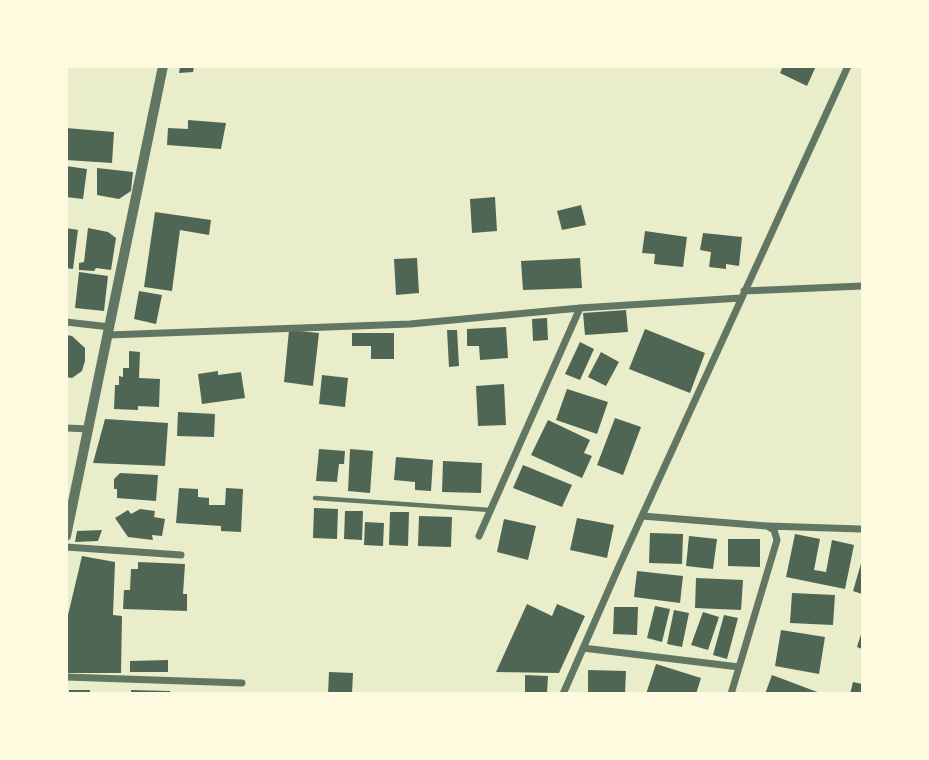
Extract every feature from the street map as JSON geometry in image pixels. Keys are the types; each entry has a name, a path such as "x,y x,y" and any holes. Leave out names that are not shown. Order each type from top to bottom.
{"street":[{"path":"66,536 163,66"},
{"path":"563,694 848,66"},
{"path":"66,322 109,331 410,324 863,286"},
{"path":"479,536 580,308"},
{"path":"66,428 89,429"},
{"path":"642,516 767,526 860,529"},
{"path":"731,694 777,540 774,530 767,526"},
{"path":"66,547 181,555"},
{"path":"583,648 739,667"},
{"path":"66,677 242,684"}],"lane":[{"path":"315,498 490,510"}],"building":[{"path":"180,66 194,66 193,72 179,73"},
{"path":"783,66 816,66 807,86 780,73"},
{"path":"188,120 226,123 221,149 167,145 168,128 188,129"},
{"path":"66,128 114,132 112,163 66,160"},
{"path":"66,166 87,169 83,199 66,197"},
{"path":"97,168 133,172 131,191 119,199 97,195"},
{"path":"495,197 497,231 472,233 470,199"},
{"path":"581,205 586,225 562,230 557,211"},
{"path":"155,212 211,220 209,235 180,230 172,291 144,287"},
{"path":"66,228 78,230 73,269 66,268"},
{"path":"88,228 108,232 116,238 111,270 79,270 79,263 84,262"},
{"path":"645,231 687,237 683,267 654,264 655,254 642,253"},
{"path":"703,233 742,237 739,266 726,264 726,269 709,267 711,252 700,250"},
{"path":"417,258 419,293 396,295 394,259"},
{"path":"580,258 582,288 523,290 521,261"},
{"path":"79,272 108,276 104,311 75,308"},
{"path":"139,291 162,295 156,324 134,319"},
{"path":"626,310 628,332 585,335 583,313"},
{"path":"547,318 548,340 533,341 532,319"},
{"path":"506,327 508,358 480,360 479,346 467,346 467,329"},
{"path":"645,329 705,353 690,393 629,369"},
{"path":"289,330 319,333 313,386 284,382"},
{"path":"447,330 457,330 459,366 449,367"},
{"path":"352,333 394,333 394,359 371,359 371,346 352,346"},
{"path":"66,335 72,336 85,348 82,371 72,378 66,377"},
{"path":"580,342 594,349 580,380 565,374"},
{"path":"129,351 140,352 139,378 160,379 159,407 114,409 115,385 119,385 119,376 123,377 123,368 129,368"},
{"path":"601,352 619,362 606,386 588,377"},
{"path":"218,371 218,375 241,372 245,398 202,404 198,374"},
{"path":"322,375 348,378 345,407 319,404"},
{"path":"504,384 506,425 478,426 476,386"},
{"path":"567,389 608,402 597,434 556,420"},
{"path":"178,412 215,414 214,437 177,436"},
{"path":"615,418 641,427 623,475 597,465"},
{"path":"105,419 168,423 165,466 93,463"},
{"path":"548,420 590,440 584,453 592,456 582,478 531,455"},
{"path":"319,449 345,451 344,464 339,464 337,482 316,481"},
{"path":"350,449 373,451 370,493 348,491"},
{"path":"396,457 433,460 431,491 415,490 415,482 394,480"},
{"path":"443,461 482,463 481,493 442,492"},
{"path":"523,465 572,485 562,507 513,488"},
{"path":"120,473 158,475 156,501 117,498 114,479"},
{"path":"179,488 198,489 198,497 209,498 209,505 225,505 226,488 243,489 241,532 221,531 221,526 176,523"},
{"path":"314,508 338,509 337,539 313,538"},
{"path":"140,509 155,511 154,517 165,519 162,536 152,535 153,540 128,537 115,518 128,510 131,514"},
{"path":"345,511 363,511 362,540 344,539"},
{"path":"390,512 409,512 408,546 389,545"},
{"path":"419,516 452,517 451,547 418,546"},
{"path":"577,518 614,525 607,558 570,550"},
{"path":"504,519 536,526 528,560 497,552"},
{"path":"365,522 384,523 383,546 364,545"},
{"path":"102,530 98,541 75,542 77,531"},
{"path":"650,533 683,534 682,564 649,563"},
{"path":"795,534 820,539 814,570 826,572 832,540 854,545 845,589 786,577"},
{"path":"689,536 717,539 713,569 686,566"},
{"path":"728,539 760,539 760,567 728,566"},
{"path":"82,556 115,562 113,615 122,616 121,673 66,673 66,615"},
{"path":"862,560 862,594 853,591"},
{"path":"138,562 185,564 183,594 187,594 187,611 123,609 124,590 130,590 131,569 138,569"},
{"path":"637,571 683,576 680,603 634,597"},
{"path":"696,578 743,580 741,610 695,608"},
{"path":"792,593 835,595 833,625 790,623"},
{"path":"527,604 552,616 557,604 585,616 559,673 496,672"},
{"path":"655,606 670,609 662,642 647,638"},
{"path":"614,607 638,607 637,635 613,634"},
{"path":"674,610 689,613 682,647 667,644"},
{"path":"703,612 719,617 708,650 691,645"},
{"path":"724,615 738,618 727,659 713,655"},
{"path":"781,630 825,637 819,674 775,666"},
{"path":"862,631 862,649 857,647"},
{"path":"168,660 168,672 130,672 130,661"},
{"path":"656,664 701,678 696,694 646,694"},
{"path":"588,670 626,671 625,694 588,694"},
{"path":"329,672 353,673 352,694 328,694"},
{"path":"525,675 548,676 547,694 525,694"},
{"path":"772,675 820,693 820,694 765,694"},
{"path":"853,682 862,684 862,694 850,694"},
{"path":"69,690 90,690 90,694 69,694"},
{"path":"131,690 170,691 170,694 131,694"}]}
